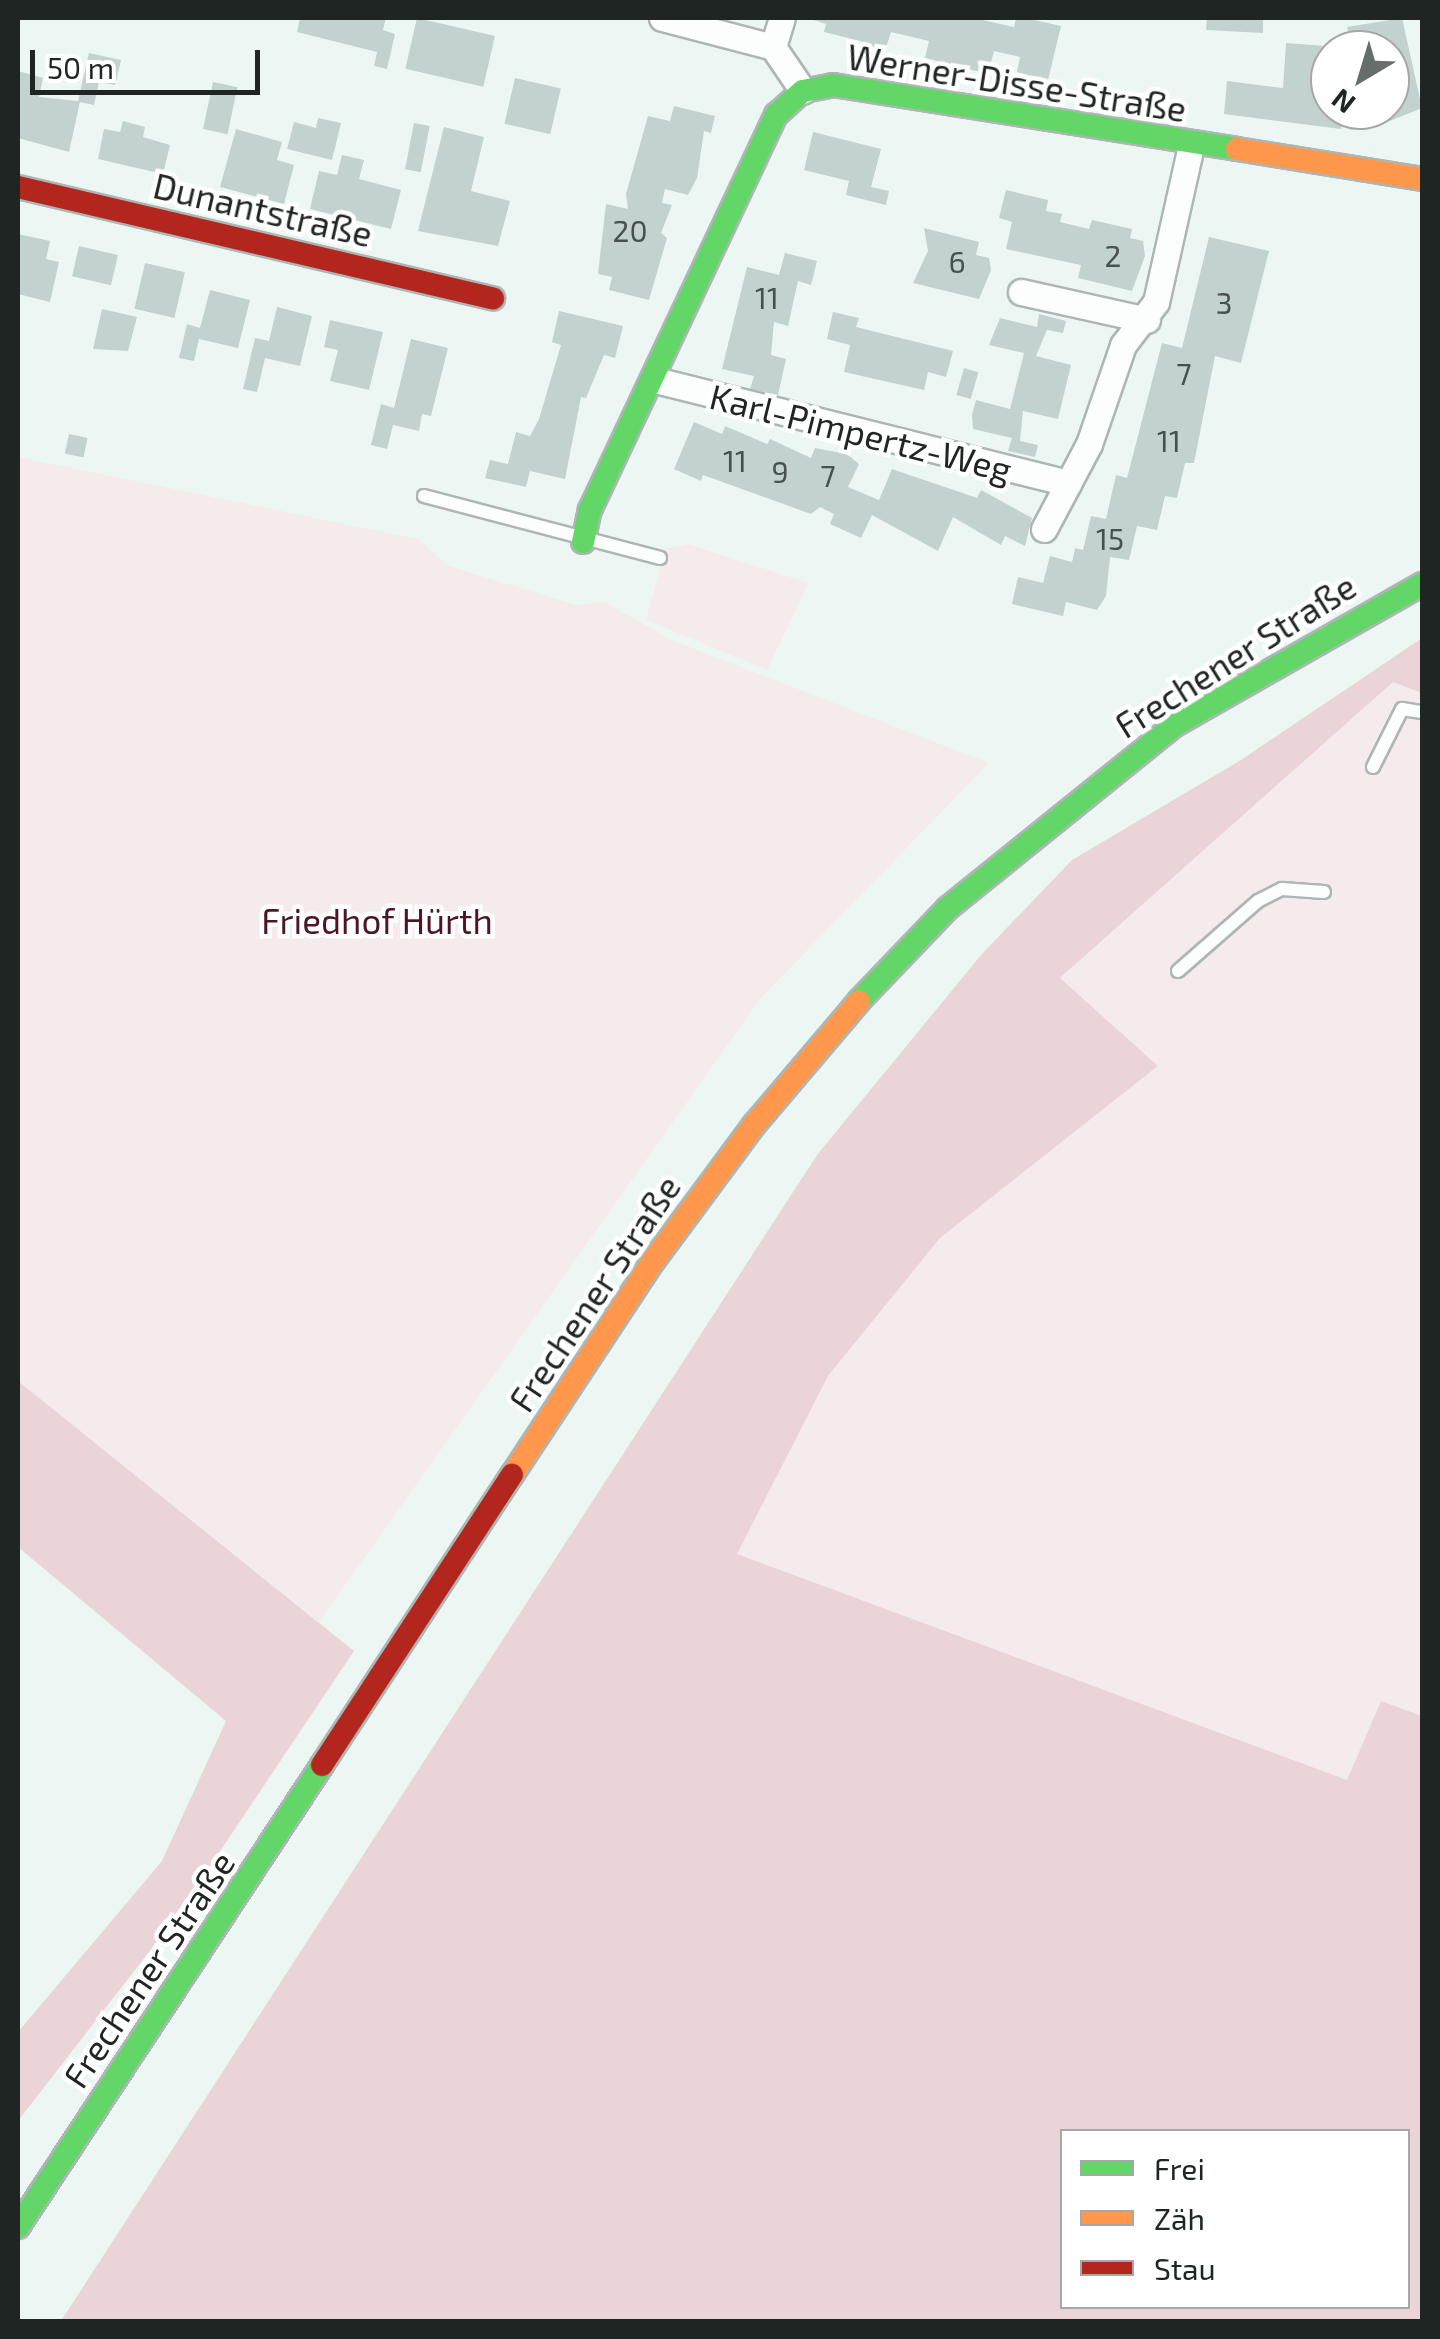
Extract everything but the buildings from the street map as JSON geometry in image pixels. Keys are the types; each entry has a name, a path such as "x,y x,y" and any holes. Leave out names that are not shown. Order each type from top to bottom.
{"main road":[{"name":"Werner-Disse-Straße","path":"583,542 590,510 655,380 776,115 804,91 833,85 1191,146 1422,179"},
{"name":"Dunantstraße","path":"18,187 493,298"},
{"name":"Frechener Straße","path":"18,2226 654,1260 754,1125 856,1004 948,908 1175,725 1422,584"}],"street":[{"path":"662,18 773,48 804,91"},
{"path":"773,48 782,18"},
{"path":"1044,530 1068,484 1123,346 1146,320 1191,146"},
{"path":"1020,292 1146,320"},
{"name":"Karl-Pimpertz-Weg","path":"655,380 1068,484"}],"lane":[{"path":"424,496 583,542 660,558"},
{"path":"1374,767 1402,709 1422,712"},
{"path":"1178,971 1258,901 1282,888 1324,892"}],"green space":[{"name":"Friedhof Hürth","path":"18,457 418,539 449,566 576,605 604,602 674,641 989,763 760,999 319,1622 18,1381"},
{"path":"688,544 809,583 767,670 646,620 665,549"},
{"path":"1394,681 1422,693 1422,1716 1381,1701 1347,1780 736,1554 828,1376 940,1238 1157,1067 1060,979"}],"shaded area":[{"path":"1422,638 1422,693 1393,682 1060,978 1158,1066 940,1238 828,1376 737,1554 1347,1780 1381,1701 1422,1716 1422,2321 61,2321 817,1155 981,955 1072,860 1241,760"},
{"path":"18,1381 354,1651 176,1917 18,2121 18,2032 162,1861 226,1721 18,1547"}],"traffic: fast":[{"path":"583,542 590,510 776,115 803,91 833,85 1237,149"},
{"path":"859,1001 948,908 1175,725 1422,584"},
{"path":"18,2227 322,1765"}],"traffic: slow":[{"path":"1237,149 1422,179"},
{"path":"512,1475 654,1260 754,1125 859,1001"}],"traffic: jam":[{"path":"18,187 493,298"},
{"path":"322,1765 512,1475"}]}
